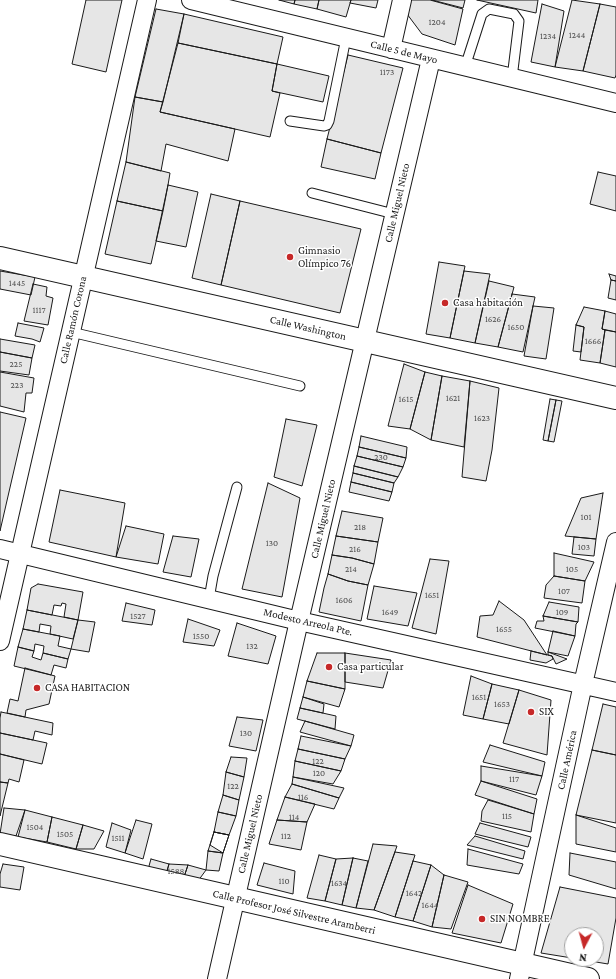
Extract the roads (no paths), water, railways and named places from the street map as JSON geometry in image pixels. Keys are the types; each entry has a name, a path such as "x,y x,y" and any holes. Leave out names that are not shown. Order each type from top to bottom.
{"main road":[{"name":"Calle Washington","path":"0,258 616,398"},
{"name":"Calle Profesor José Silvestre Aramberri","path":"0,844 235,898 520,972 588,979"}],"street":[{"name":"Calle Ramón Corona","path":"0,641 147,0"},
{"name":"Calle 5 de Mayo","path":"191,0 616,103"},
{"path":"391,49 402,0"},
{"name":"Calle Miguel Nieto","path":"217,979 364,340 431,59"},
{"name":"Calle América","path":"520,972 583,684 616,542"},
{"name":"Modesto Arreola Pte.","path":"0,549 299,621 616,692"}],"lane":[{"path":"465,67 482,14 489,8 514,14 519,21 512,78"},
{"path":"290,121 324,126 327,125 346,38"},
{"path":"312,193 394,214"},
{"path":"71,332 300,386"},
{"path":"209,599 213,576 237,487"}],"place":[{"name":"Gimnasio Olímpico 76","path":"290,257"},
{"name":"Casa habitación","path":"445,303"},
{"name":"Casa particular","path":"329,667"},
{"name":"CASA HABITACION","path":"37,688"},
{"name":"SIX","path":"531,712"},
{"name":"SIN NOMBRE","path":"482,919"}]}
